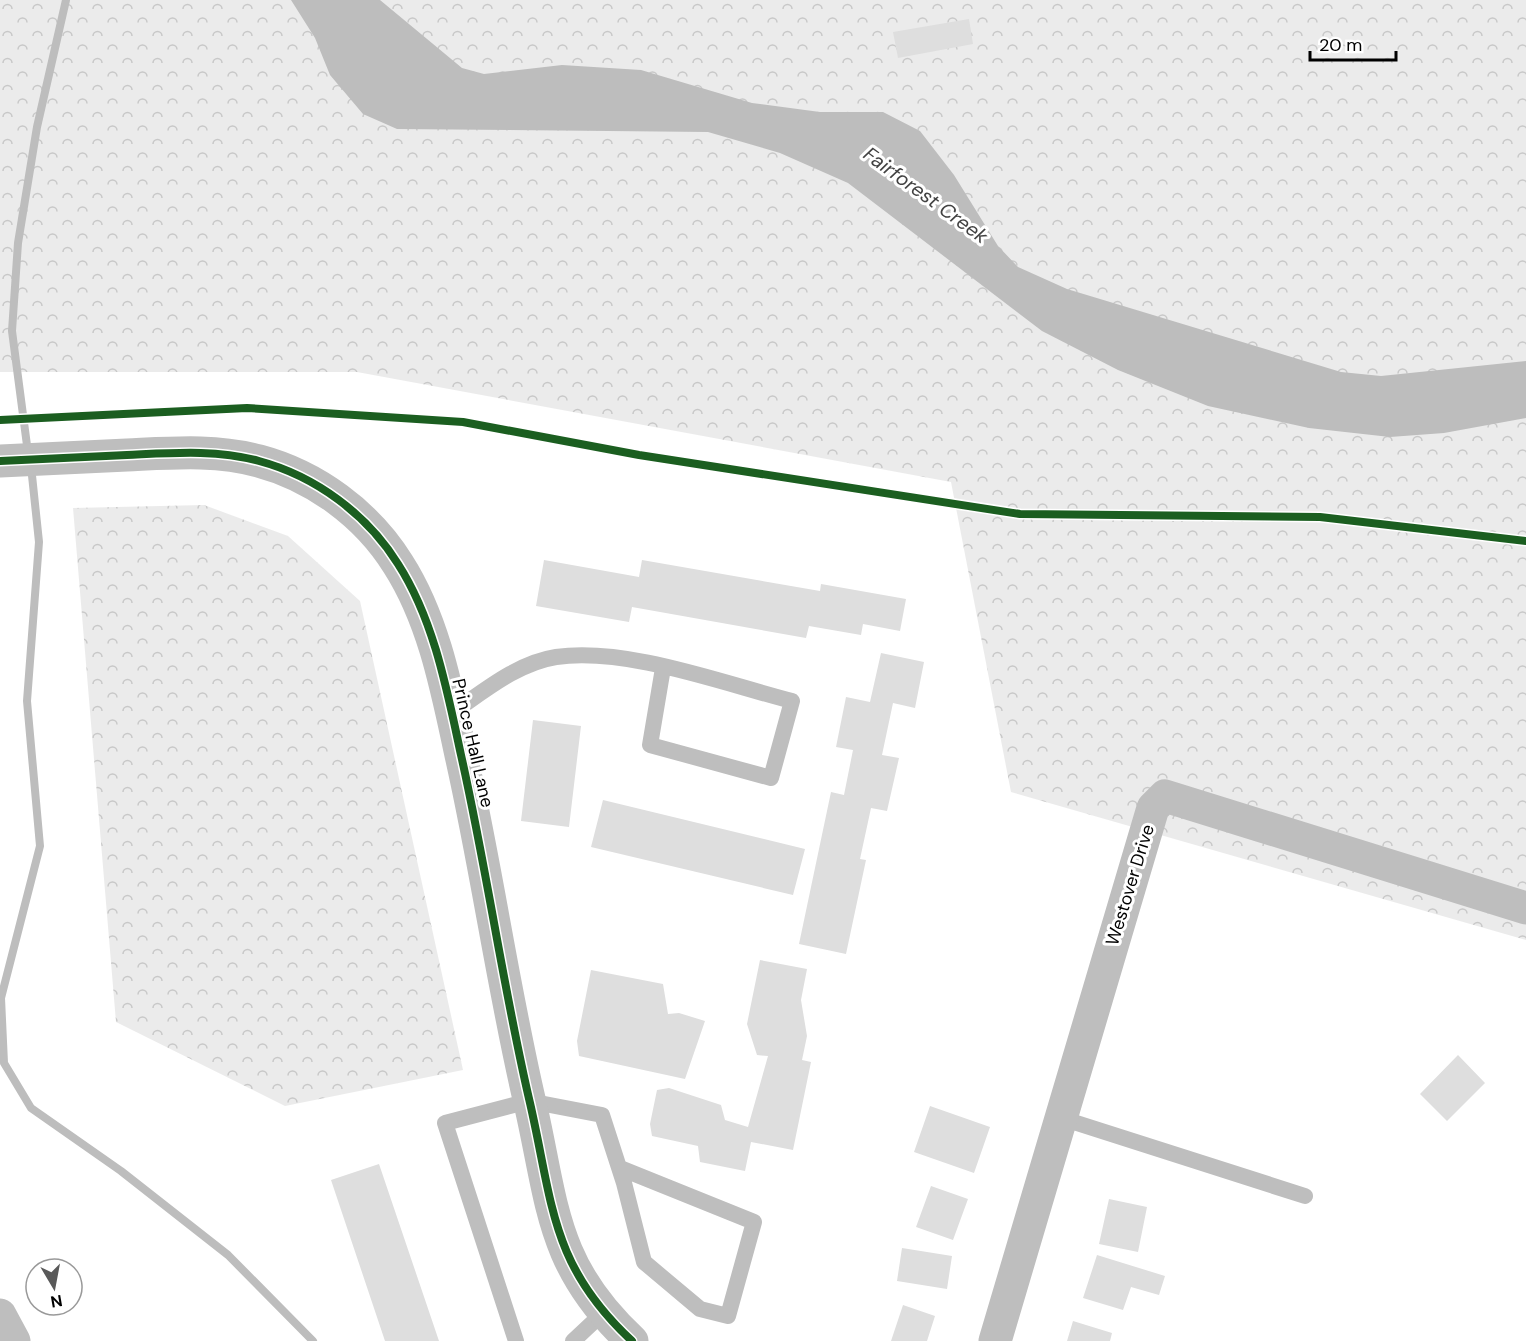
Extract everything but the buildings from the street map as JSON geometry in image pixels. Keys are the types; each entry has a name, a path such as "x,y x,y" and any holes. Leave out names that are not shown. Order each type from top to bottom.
{"street":[{"name":"Prince Hall Lane","path":"2,461 184,452 221,453 258,460 293,472 326,490 355,513 381,539 411,586 432,638 452,713 485,865 523,1081 553,1218 566,1255 585,1289 632,1341"},
{"name":"Westover Drive","path":"995,1341 1153,808 1165,796 1526,908"},
{"path":"0,1315 14,1341"}],"lane":[{"path":"452,713 518,670 555,657 614,656 663,668 792,701 771,778 650,745 663,668"},
{"path":"516,1341 445,1123 529,1101 602,1115 620,1168 644,1262 700,1309 728,1316 753,1222 620,1168"},
{"path":"1061,1118 1305,1196"},
{"path":"573,1341 604,1312"}],"green space":[{"path":"0,0 1526,0 1526,940 1011,792 951,482 357,372 0,372"},
{"path":"204,505 288,536 360,601 463,1070 285,1106 116,1022 73,508"}],"water":[{"name":"Fairforest Creek","path":"291,0 380,0 462,68 484,74 562,65 641,70 752,103 820,112 883,112 920,131 954,175 998,246 1018,267 1067,289 1341,372 1381,376 1526,361 1526,418 1444,433 1390,437 1309,428 1208,406 1118,370 1042,331 848,183 780,153 708,132 397,129 363,114 330,75 315,38"}],"waterway":[{"path":"28,453 12,331 18,243 37,127 66,0"},
{"path":"31,466 39,542 27,701 40,846 1,998 4,1063 31,1108 121,1171 228,1255 313,1341"}],"cycle path":[{"path":"0,420 247,408 463,422 639,455 1020,514 1320,517 1526,541"},
{"path":"0,461 177,453 210,453 259,461 300,476 338,499 371,529 398,564 421,608 438,656 470,798 520,1060 559,1231 570,1259 585,1286 605,1313 632,1341"}]}
